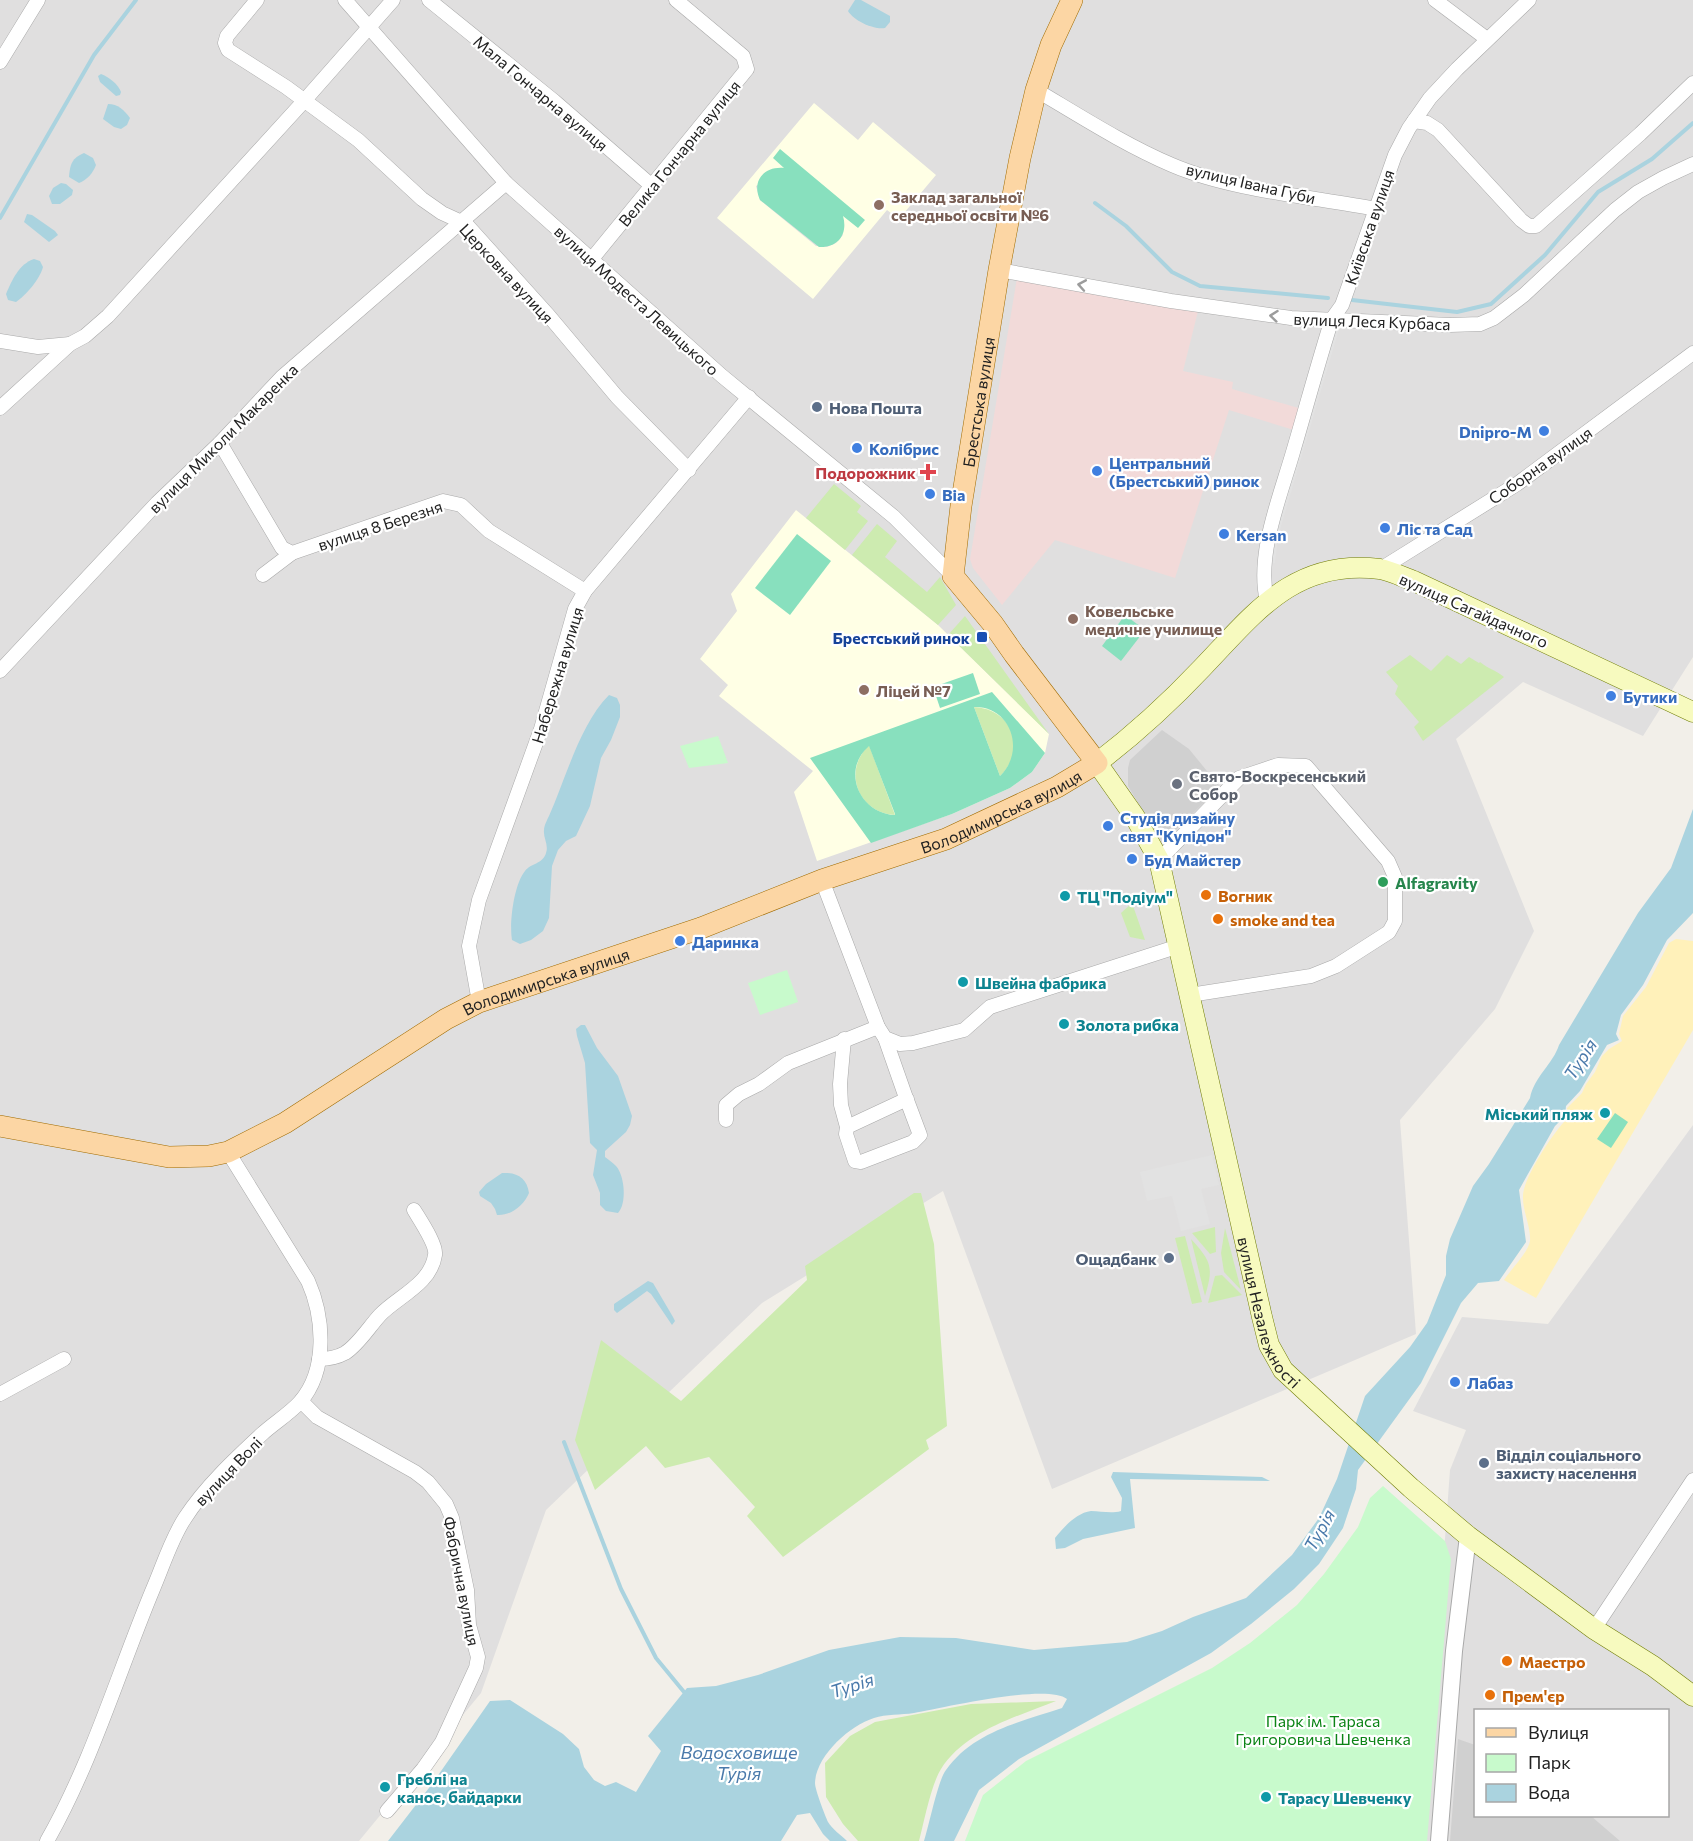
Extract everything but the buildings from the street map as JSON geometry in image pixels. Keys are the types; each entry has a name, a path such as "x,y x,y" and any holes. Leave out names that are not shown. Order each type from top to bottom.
{"main road":[{"name":"Брестська вулиця","path":"953,576 961,506 999,270 1020,158 1036,90 1051,45 1072,0"},
{"name":"вулиця Сагайдачного","path":"1097,763 1129,739 1170,701 1267,601 1302,580 1324,572 1353,568 1385,571 1414,581 1693,712"},
{"path":"953,576 993,624 1097,763"},
{"name":"вулиця Незалежності","path":"1097,763 1141,826 1159,860 1269,1345 1283,1370 1411,1488 1468,1536 1594,1629 1653,1666 1693,1696"},
{"name":"Володимирська вулиця","path":"0,1126 169,1157 209,1156 228,1152 285,1123 446,1019 479,1002 701,928 822,880 946,839 1057,787 1097,763"}],"street":[{"path":"0,62 39,0"},
{"name":"Церковна вулиця","path":"257,0 227,36 225,43 228,50 286,87 358,140 422,199 442,213 466,224 549,316 617,397 689,470"},
{"name":"вулиця Модеста Левицького","path":"345,0 506,183 749,398 894,517 953,576"},
{"path":"0,408 70,344 85,336 108,316 393,0"},
{"name":"Мала Гончарна вулиця","path":"429,0 554,101 652,186"},
{"name":"Велика Гончарна вулиця","path":"591,260 747,69 743,56 676,0"},
{"path":"1435,0 1487,39"},
{"name":"Київська вулиця","path":"1267,601 1265,591 1268,539 1332,319 1342,304 1398,147 1430,98 1487,39 1529,0"},
{"path":"1414,121 1427,123 1438,130 1521,220 1529,226 1536,226 1640,134 1693,83"},
{"name":"вулиця Івана Губи","path":"1036,90 1141,150 1172,165 1208,177 1253,187 1376,209"},
{"name":"вулиця Леся Курбаса","path":"999,270 1233,311 1291,318 1450,325 1480,324 1494,318 1524,295 1615,210 1638,192 1693,164"},
{"name":"вулиця Миколи Макаренка","path":"0,670 157,503 220,443 282,378 506,183"},
{"path":"0,341 38,346 70,344"},
{"name":"Соборна вулиця","path":"1385,571 1387,565 1517,484 1693,353"},
{"name":"Набережна вулиця","path":"479,1002 469,946 479,900 540,729 575,609 585,591 749,398"},
{"path":"220,443 282,548 292,553"},
{"name":"вулиця 8 Березня","path":"263,575 292,553 443,501 461,505 489,531 585,591"},
{"path":"1159,860 1239,778 1278,765 1306,766 1388,861 1395,877 1395,921 1389,932 1336,966 1311,976 1190,995"},
{"path":"822,880 920,1135 912,1142 861,1162 855,1161 846,1134 847,1127 841,1105 840,1084 844,1039"},
{"path":"726,1120 726,1105 730,1100 759,1084 788,1063 844,1039 882,1032 900,1044 913,1043 964,1030 990,1007 1179,946"},
{"path":"847,1127 907,1099"},
{"name":"вулиця Волі","path":"47,1841 67,1806 127,1650 183,1520 227,1468 301,1401 310,1386 319,1359 320,1317 316,1299 308,1281 228,1152"},
{"path":"319,1359 332,1359 347,1352 382,1313 421,1280 431,1266 436,1254 434,1245 414,1210"},
{"path":"0,1394 64,1359"},
{"name":"Фабрична вулиця","path":"301,1401 317,1417 415,1472 439,1494 452,1518 467,1590 469,1625 478,1658 476,1668 442,1742 423,1769 387,1811"},
{"path":"1594,1629 1693,1480"},
{"path":"1438,1841 1454,1651 1468,1536"}],"shaded area":[{"path":"0,0 1693,0 1693,657 1643,736 1523,682 1456,739 1534,931 1495,1009 1400,1120 1416,1334 1052,1489 943,1191 762,1303 546,1510 481,1693 359,1841 0,1841"},
{"name":"Заклад загальної середньої освіти №6","path":"814,103 858,140 873,122 936,175 899,219 887,210 813,299 717,218","holes":["786,168 843,235 836,243 827,247 816,246 760,200 756,186"]},
{"name":"Центральний (Брестський) ринок","path":"1017,278 1198,311 1183,371 1233,382 1232,389 1302,409 1297,431 1229,410 1175,578 1055,540 1002,605 973,568 970,559"},
{"path":"1329,328 1339,329 1279,533 1275,563 1266,564"},
{"name":"Ліцей №7","path":"796,510 938,625 1049,734 1045,753 1032,772 1010,788 952,814 817,861 794,792 813,771 719,696 728,685 700,659 737,611 731,594"},
{"path":"1162,730 1189,749 1220,787 1162,843 1128,786 1128,768 1130,760"},
{"path":"1693,1125 1693,1841 1351,1841 1428,1771 1450,1470 1466,1430 1413,1411 1462,1317 1548,1324"},
{"path":"1212,1155 1219,1185 1201,1189 1210,1224 1181,1231 1172,1196 1147,1201 1140,1172"},
{"path":"1458,1739 1474,1745 1474,1817 1592,1817 1620,1841 1450,1841"}],"green space":[{"path":"780,149 865,220 858,228 843,216 843,234 837,242 826,247 819,247 760,200 757,186 762,176 771,169 784,168 773,158"},
{"path":"834,484 861,506 857,512 868,521 845,550 806,518"},
{"path":"877,524 897,541 885,557 927,592 940,577 956,605 938,625 852,555"},
{"path":"797,534 831,561 790,615 755,588"},
{"path":"1125,615 1145,630 1121,661 1102,646"},
{"path":"965,616 1049,734 948,635"},
{"path":"1410,655 1431,671 1447,655 1461,664 1469,657 1504,677 1423,741 1414,727 1419,722 1395,694 1398,686 1386,672"},
{"path":"973,673 980,694 940,708 933,687"},
{"path":"992,692 1045,753 1032,772 1010,788 952,814 871,843 810,758","holes":["974,707 987,709 997,714 1011,732 1012,755 1008,766 1000,776","869,746 895,814 895,815 872,807 858,789 855,778 856,767"]},
{"path":"974,707 987,709 998,715 1012,732 1013,754 1000,776"},
{"path":"718,736 728,763 689,768 680,746"},
{"path":"869,745 895,815 872,807 863,799 858,789 856,767 861,755"},
{"path":"1132,903 1145,940 1130,937 1121,913"},
{"path":"787,970 798,1002 760,1015 748,983"},
{"path":"1615,1113 1628,1122 1611,1148 1597,1139"},
{"path":"914,1193 921,1193 934,1244 947,1426 926,1440 929,1449 783,1557 747,1516 755,1507 709,1457 665,1468 646,1446 595,1490 575,1440 601,1340 681,1401 807,1280 805,1266"},
{"path":"1215,1227 1216,1252 1210,1254 1192,1233"},
{"path":"1225,1228 1241,1290 1224,1272 1221,1253"},
{"path":"1185,1236 1202,1302 1192,1304 1175,1238"},
{"path":"1191,1239 1203,1253 1209,1265 1205,1296"},
{"path":"1222,1275 1242,1295 1208,1303 1215,1276"},
{"name":"Парк ім. Тараса Григоровича Шевченка","path":"1383,1486 1445,1541 1451,1559 1427,1841 965,1841 983,1795 1026,1761 1212,1668 1250,1643 1297,1605 1324,1574 1358,1527 1370,1498"},
{"path":"1056,1701 992,1727 977,1735 951,1756 941,1769 934,1784 919,1841 858,1841 843,1824 826,1797 825,1763 850,1736 875,1722 971,1704"}],"sand":[{"name":"Міський пляж","path":"1676,939 1693,941 1693,1030 1536,1298 1504,1280 1529,1246 1529,1230 1523,1201 1528,1177 1548,1144 1567,1119 1567,1108 1582,1093 1602,1056 1622,1041 1619,1034 1623,1016 1646,987 1669,943"}],"water":[{"path":"855,0 861,0 890,16 890,22 885,28 880,28 859,21 848,11"},
{"path":"101,74 120,89 120,95 116,96 100,82 98,76"},
{"path":"108,104 118,106 125,112 130,118 127,125 121,129 103,119"},
{"path":"84,153 93,158 96,165 89,176 79,183 69,177 70,168 74,159"},
{"path":"61,183 73,190 72,195 60,204 52,204 49,196 53,188"},
{"path":"27,214 32,215 58,235 49,242 24,222"},
{"path":"34,259 40,261 43,267 39,277 16,302 8,300 6,294 17,273"},
{"path":"609,695 617,698 620,705 620,717 601,758 590,806 576,836 566,841 558,850 552,866 549,918 543,931 531,940 520,944 512,940 511,933 513,904 518,885 525,871 544,857 547,850 544,828 574,752 590,721"},
{"name":"Водосховище Турія","path":"1693,809 1693,913 1667,940 1643,985 1621,1015 1616,1034 1619,1040 1607,1045 1580,1091 1566,1106 1565,1116 1555,1126 1519,1190 1526,1242 1499,1281 1478,1283 1461,1303 1421,1383 1358,1470 1356,1489 1343,1528 1319,1564 1294,1589 1251,1624 1211,1653 1019,1759 979,1790 954,1841 924,1841 946,1770 957,1757 983,1737 1062,1708 1067,1699 1056,1695 1039,1694 994,1698 879,1717 854,1728 828,1753 821,1763 815,1783 828,1822 847,1841 830,1841 810,1813 797,1815 781,1841 388,1841 432,1784 490,1701 510,1700 563,1734 579,1749 584,1767 594,1780 605,1786 616,1782 636,1792 661,1751 648,1736 687,1688 716,1686 758,1675 829,1650 900,1637 956,1638 1034,1650 1127,1642 1162,1631 1246,1598 1292,1555 1319,1518 1337,1479 1365,1396 1410,1347 1427,1323 1446,1275 1446,1256 1450,1239 1473,1186 1530,1098 1535,1084 1638,913 1671,868"},
{"path":"585,1025 597,1048 618,1076 632,1116 626,1132 605,1151 605,1157 616,1166 623,1183 623,1203 618,1213 606,1211 600,1205 600,1193 593,1175 597,1150 590,1143 585,1063 576,1029"},
{"path":"502,1173 520,1177 526,1183 529,1193 516,1209 507,1214 497,1215 491,1203 480,1196 479,1192"},
{"path":"648,1281 653,1283 673,1317 675,1321 672,1325 647,1291 617,1313 614,1310 614,1304"},
{"path":"1113,1472 1262,1477 1270,1481 1130,1479 1135,1528 1083,1539 1065,1548 1056,1549 1055,1538 1066,1525 1080,1515 1091,1511 1121,1511 1122,1498 1111,1477"}],"waterway":[{"path":"0,218 94,55 136,0"},
{"path":"1352,300 1457,312 1491,304 1545,255 1598,192 1652,159 1693,123"},
{"path":"1095,203 1126,226 1172,272 1200,286 1328,298"},
{"path":"564,1442 621,1589 656,1658 684,1692"}],"place":[{"name":"Заклад загальної середньої освіти №6","path":"879,205"},
{"name":"Нова Пошта","path":"817,407"},
{"name":"Dnipro-M","path":"1544,431"},
{"name":"Колібрис","path":"857,448"},
{"name":"Центральний (Брестський) ринок","path":"1097,471"},
{"name":"Подорожник","path":"928,472"},
{"name":"Віа","path":"930,494"},
{"name":"Ліс та Сад","path":"1385,528"},
{"name":"Kersan","path":"1224,534"},
{"name":"Ковельське медичне училище","path":"1073,619"},
{"name":"Брестський ринок","path":"982,637"},
{"name":"Ліцей №7","path":"864,690"},
{"name":"Бутики","path":"1611,696"},
{"name":"Свято-Воскресенський Собор","path":"1177,784"},
{"name":"Студія дизайну свят \"Купідон\"","path":"1108,826"},
{"name":"Буд Майстер","path":"1132,859"},
{"name":"Alfagravity","path":"1383,882"},
{"name":"Вогник","path":"1206,895"},
{"name":"ТЦ \"Подіум\"","path":"1065,896"},
{"name":"smoke and tea","path":"1218,919"},
{"name":"Даринка","path":"680,941"},
{"name":"Швейна фабрика","path":"963,982"},
{"name":"Золота рибка","path":"1064,1024"},
{"name":"Міський пляж","path":"1605,1113"},
{"name":"Ощадбанк","path":"1169,1258"},
{"name":"Лабаз","path":"1455,1382"},
{"name":"Відділ соціального захисту населення","path":"1484,1463"},
{"name":"Маестро","path":"1507,1661"},
{"name":"Прем'єр","path":"1490,1695"},
{"name":"Греблі на каноє, байдарки","path":"385,1787"},
{"name":"Тарасу Шевченку","path":"1266,1797"}],"water label":[{"name":"Турія","path":"1580,1059"},
{"name":"Турія","path":"1319,1530"},
{"name":"Турія","path":"852,1685"}]}
